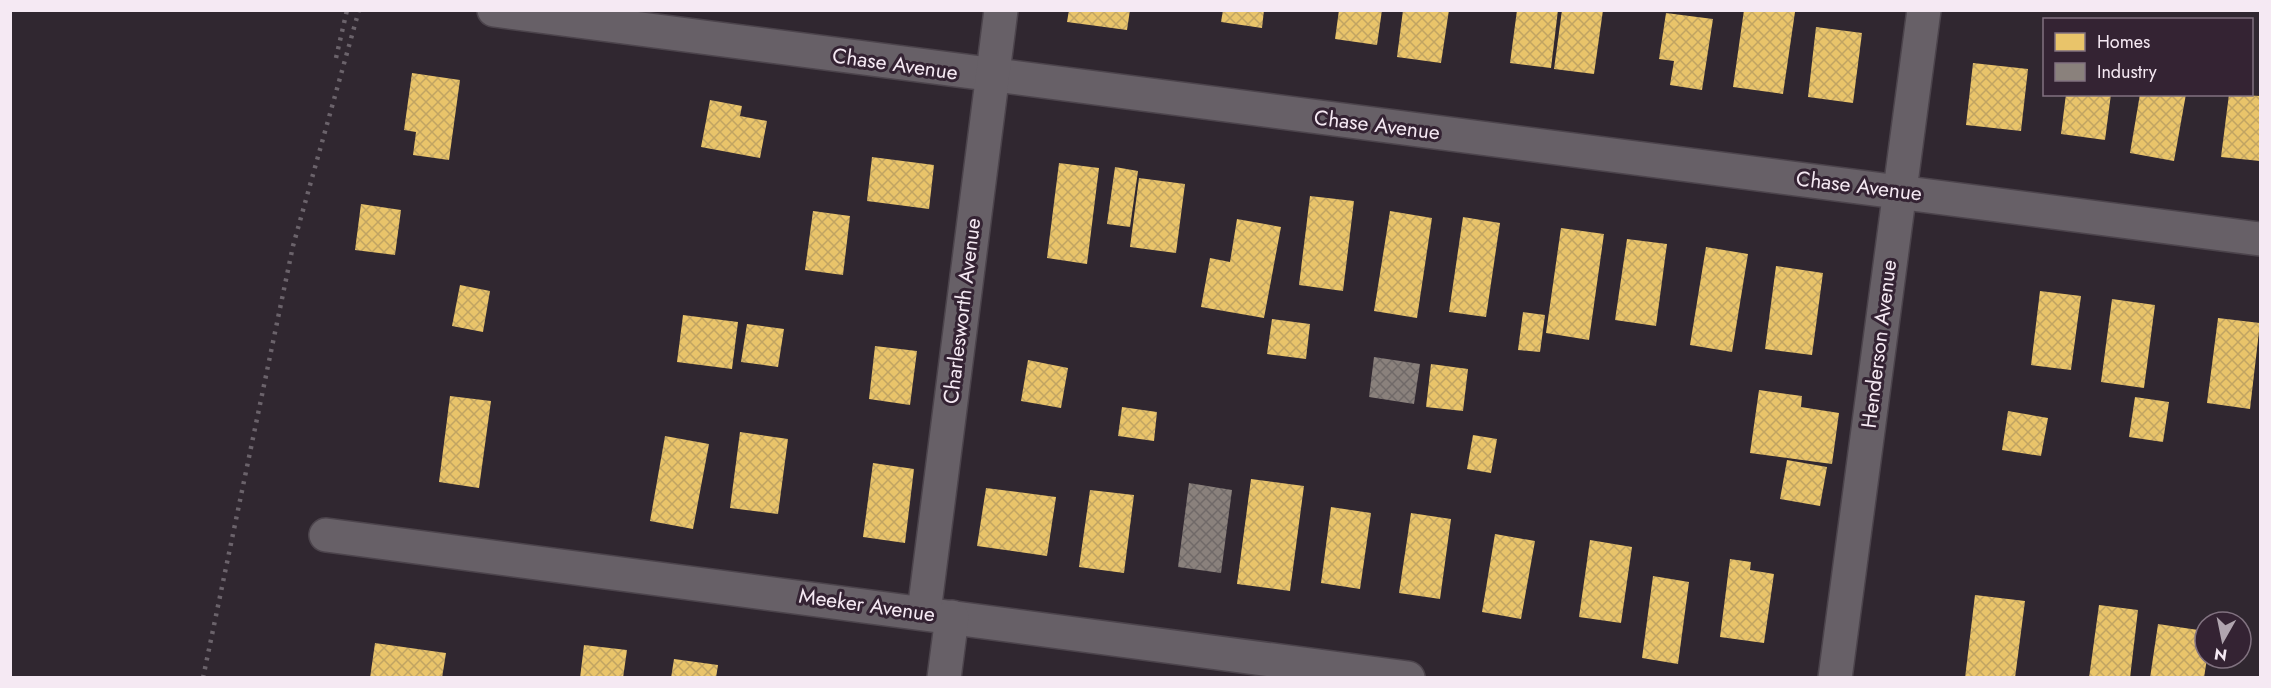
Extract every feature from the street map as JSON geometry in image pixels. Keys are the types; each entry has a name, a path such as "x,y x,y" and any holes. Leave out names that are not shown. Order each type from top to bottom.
{"street":[{"name":"Chase Avenue","path":"494,10 2260,239"},
{"name":"Charlesworth Avenue","path":"944,678 938,614 991,76 1000,10"},
{"name":"Henderson Avenue","path":"1835,678 1924,10"},
{"name":"Meeker Avenue","path":"326,535 938,614 1408,678"}],"building: Homes":[{"path":"1069,10 1130,10 1127,30 1067,22"},
{"path":"1223,10 1264,10 1262,28 1221,22"},
{"path":"1339,10 1382,10 1377,45 1335,39"},
{"path":"1403,10 1449,10 1441,63 1397,57"},
{"path":"1517,10 1558,10 1551,68 1510,63"},
{"path":"1562,10 1603,10 1594,74 1554,69"},
{"path":"1744,10 1795,12 1783,94 1733,87"},
{"path":"1666,13 1713,19 1702,90 1670,85 1674,61 1659,59"},
{"path":"1816,27 1862,33 1853,103 1808,97"},
{"path":"1973,63 2028,69 2021,131 1966,125"},
{"path":"412,73 460,80 449,160 413,155 416,132 404,130"},
{"path":"2066,96 2111,96 2105,140 2061,134"},
{"path":"2140,96 2186,96 2174,161 2130,153"},
{"path":"2229,96 2260,96 2260,161 2221,157"},
{"path":"710,100 742,106 740,116 767,121 760,158 701,147"},
{"path":"872,157 934,165 929,209 867,201"},
{"path":"1059,163 1099,168 1087,264 1047,258"},
{"path":"1115,167 1138,171 1130,227 1107,224"},
{"path":"1139,178 1185,184 1176,253 1130,247"},
{"path":"1310,196 1354,201 1343,291 1299,285"},
{"path":"361,204 401,210 395,255 355,250"},
{"path":"813,211 850,216 843,275 805,270"},
{"path":"1390,211 1432,218 1417,318 1374,311"},
{"path":"1463,217 1500,223 1486,317 1449,312"},
{"path":"1237,219 1281,227 1264,318 1201,307 1210,258 1230,262"},
{"path":"1561,228 1604,234 1589,340 1546,333"},
{"path":"1627,239 1667,244 1656,326 1615,320"},
{"path":"1706,247 1748,254 1732,352 1690,345"},
{"path":"1776,266 1823,273 1812,355 1765,349"},
{"path":"460,285 490,291 483,332 452,326"},
{"path":"2040,291 2081,296 2071,370 2031,365"},
{"path":"2112,299 2155,305 2144,388 2101,382"},
{"path":"1523,312 1545,315 1540,352 1518,350"},
{"path":"683,315 738,322 732,369 677,362"},
{"path":"2218,318 2260,323 2250,409 2207,403"},
{"path":"1272,319 1310,324 1306,359 1267,354"},
{"path":"747,324 784,329 778,367 741,362"},
{"path":"875,346 917,351 910,405 869,399"},
{"path":"1028,360 1068,368 1061,408 1021,401"},
{"path":"1431,364 1468,369 1463,411 1426,407"},
{"path":"1759,390 1802,396 1801,407 1839,413 1832,464 1750,453"},
{"path":"450,396 491,401 479,488 439,482"},
{"path":"2135,397 2169,402 2163,442 2129,437"},
{"path":"1122,407 1157,412 1154,441 1118,436"},
{"path":"2008,411 2048,418 2041,456 2002,450"},
{"path":"740,432 788,439 778,514 730,508"},
{"path":"1473,435 1497,439 1491,473 1467,469"},
{"path":"665,436 709,444 693,529 650,521"},
{"path":"1787,460 1827,467 1820,506 1780,499"},
{"path":"873,463 914,469 905,543 863,537"},
{"path":"1251,479 1304,486 1290,591 1237,584"},
{"path":"986,488 1056,497 1047,556 977,546"},
{"path":"1090,490 1134,495 1124,573 1079,567"},
{"path":"1331,507 1371,513 1360,589 1321,583"},
{"path":"1411,513 1451,519 1440,599 1399,593"},
{"path":"1495,534 1535,541 1521,619 1482,612"},
{"path":"1590,540 1632,547 1621,623 1579,617"},
{"path":"1730,559 1751,562 1750,570 1774,574 1764,643 1720,637"},
{"path":"1653,576 1689,582 1678,664 1642,658"},
{"path":"1975,595 2025,601 2015,678 1965,678"},
{"path":"2099,605 2138,610 2130,678 2089,678"},
{"path":"2158,624 2193,629 2193,670 2205,670 2204,678 2150,678"},
{"path":"375,643 446,653 442,678 370,678"},
{"path":"584,645 627,650 623,678 580,678"},
{"path":"674,659 718,665 716,678 671,678"}],"building: Industry":[{"path":"1374,357 1420,364 1414,404 1369,397"},
{"path":"1189,483 1232,490 1221,573 1178,567"}],"railway":[{"path":"336,58 347,10"},
{"path":"203,678 293,246 359,10"}]}
